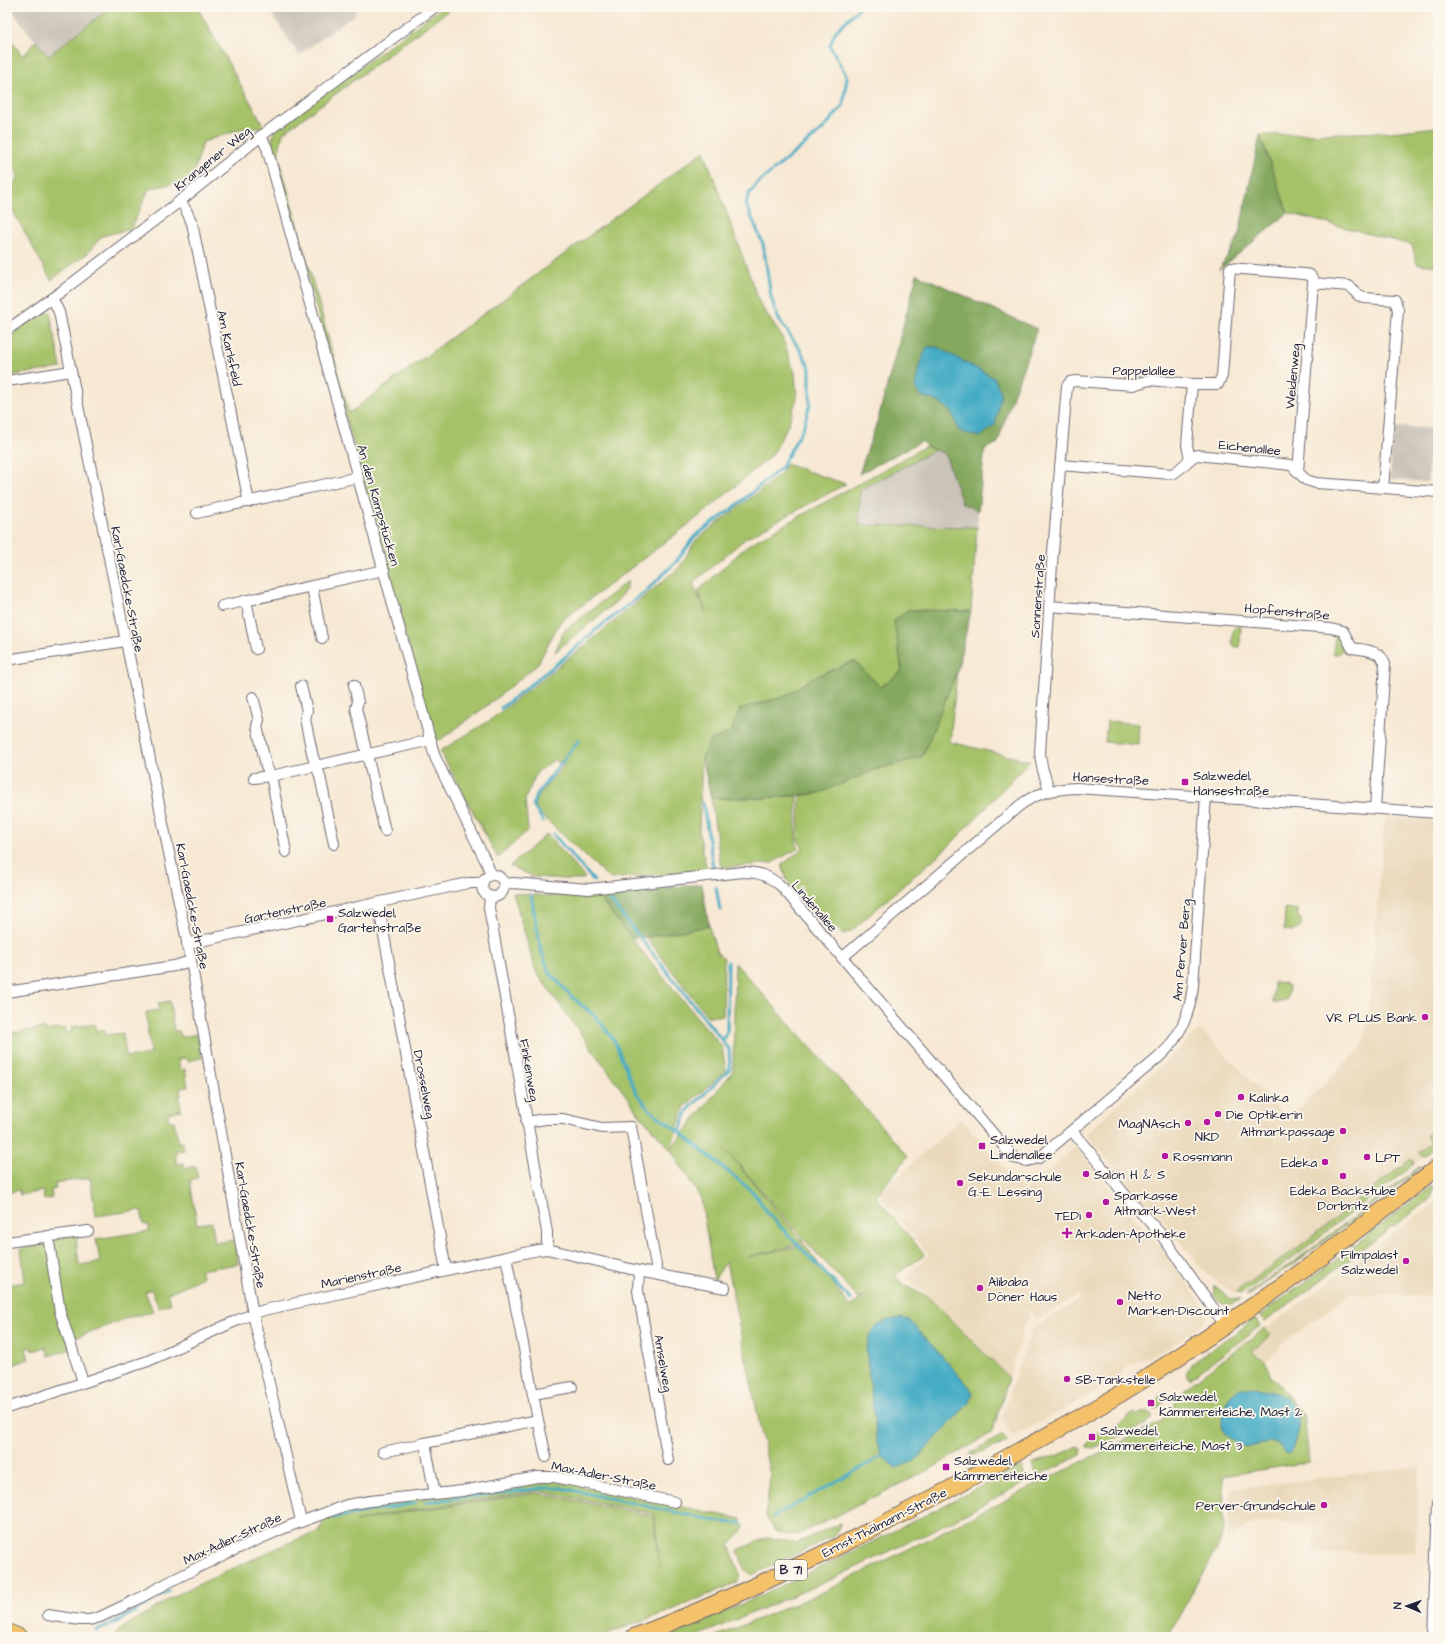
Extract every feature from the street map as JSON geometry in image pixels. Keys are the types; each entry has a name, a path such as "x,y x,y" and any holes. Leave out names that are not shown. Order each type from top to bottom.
{"main road":[{"name":"Ernst-Thälmann-Straße","path":"634,1637 685,1617 793,1569 930,1499 1114,1398 1225,1326 1325,1255 1438,1166"},
{"path":"7,1632 19,1637"}],"street":[{"name":"Krangener Weg","path":"7,330 52,298 180,201 261,136 435,7"},
{"name":"An den Kampstücken","path":"261,136 267,148 439,767 488,864 491,875"},
{"name":"Am Karlsfeld","path":"180,201 192,223 249,502"},
{"name":"Pappelallee","path":"1064,403 1067,386 1070,382 1075,381 1133,385 1149,380 1192,384 1218,384 1221,380 1230,268 1310,275 1313,278 1313,283"},
{"path":"1313,283 1349,286 1359,296 1364,298 1395,300 1398,310 1383,488"},
{"name":"Weidenweg","path":"1298,471 1313,283"},
{"name":"Karl-Gaedcke-Straße","path":"52,298 58,312 71,371 191,961 253,1314 301,1521"},
{"path":"7,381 71,371"},
{"name":"Pappelallee","path":"1190,459 1187,445 1192,384"},
{"name":"Sonnenstraße","path":"1049,790 1042,767 1040,753 1064,403"},
{"name":"Eichenallee","path":"1190,459 1197,455 1279,463 1291,465 1306,480 1316,483 1438,492"},
{"path":"1060,465 1172,474 1182,468 1190,459"},
{"path":"198,513 358,476"},
{"path":"222,606 384,570"},
{"path":"312,587 322,638"},
{"path":"246,600 256,649"},
{"name":"Hopfenstraße","path":"1049,606 1331,628 1343,631 1352,648 1376,653 1384,659 1385,664 1376,808"},
{"path":"7,660 125,641"},
{"path":"354,685 358,702 356,708 385,830"},
{"path":"301,686 307,711 305,719 334,844"},
{"path":"253,696 259,720 257,726 261,746 266,766 271,776 286,852"},
{"path":"254,778 271,776 431,740"},
{"name":"Hansestraße","path":"842,958 1019,806 1036,794 1049,790 1077,788 1438,813"},
{"name":"Am Perver Berg","path":"1014,1158 1027,1161 1039,1158 1168,1050 1174,1041 1187,1015 1193,986 1206,796"},
{"name":"Lindenallee","path":"504,884 513,883 589,889 743,872 760,873 770,877 781,886 1014,1158"},
{"path":"491,875 498,876 504,884 500,894 494,896 490,896 483,890 483,884 486,878 491,875"},
{"name":"Gartenstraße","path":"187,944 468,883 483,884"},
{"name":"Finkenweg","path":"490,896 489,908 546,1232 547,1249"},
{"name":"Drosselweg","path":"378,903 446,1270"},
{"path":"7,992 174,966 191,961"},
{"path":"526,1122 546,1119 563,1119 602,1128 631,1127 656,1266 655,1274"},
{"path":"1072,1131 1132,1203 1160,1233 1225,1326"},
{"path":"7,1242 88,1231"},
{"path":"48,1236 60,1312 83,1382"},
{"name":"Marienstraße","path":"7,1408 161,1356 264,1310 547,1249 639,1271 724,1288"},
{"name":"Max-Adler-Straße","path":"506,1257 546,1458"},
{"name":"Amselweg","path":"639,1271 638,1291 668,1460"},
{"path":"534,1394 572,1387"},
{"path":"383,1452 538,1420"},
{"path":"425,1443 435,1494"},
{"name":"Max-Adler-Straße","path":"48,1615 80,1620 89,1620 100,1617 225,1554 301,1521 356,1504 462,1491 537,1477 555,1477 674,1502"},
{"path":"1433,1637 1438,1502"}],"shaded area":[{"path":"9,7 111,7 47,56"},
{"path":"267,7 353,7 357,13 299,55"},
{"path":"1393,427 1432,428 1427,482 1390,479"},
{"path":"935,450 945,454 962,503 978,511 977,527 859,525 860,490"},
{"path":"1385,817 1438,821 1438,1140 1431,1151 1295,1256 1241,1294 1233,1294 1204,1271 1162,1219 1141,1200 1086,1134 1200,1029 1273,1103 1286,1121 1362,1047 1367,1028"},
{"path":"961,1119 1025,1192 1075,1147 1162,1249 1199,1300 1204,1308 1206,1318 1202,1325 1168,1348 1126,1367 1117,1380 1013,1437 1001,1418 1032,1330 1039,1324 1081,1299 1078,1295 1038,1320 1024,1305 1030,1315 1024,1325 1009,1378 928,1297 905,1277 929,1255 878,1195"},
{"path":"1438,1200 1438,1269 1436,1296 1351,1294 1287,1340 1266,1361 1243,1346"},
{"name":"Perver-Grundschule","path":"1420,1466 1415,1553 1314,1553 1314,1528 1277,1521 1248,1525 1227,1541 1231,1489"}],"green space":[{"path":"111,7 197,7 265,128 244,128 203,142 191,182 180,182 149,189 131,229 102,236 88,253 51,280 7,200 18,175 7,154 7,36 23,56 36,41 48,56"},
{"path":"442,7 453,7 283,133 278,155 349,413 704,151 760,304 782,337 795,373 797,398 788,425 773,454 705,512 560,622 537,665 484,708 440,740 434,739 275,158 272,139 275,130"},
{"path":"1438,127 1438,266 1417,264 1412,245 1288,213 1260,135 1391,132"},
{"path":"1260,135 1288,213 1219,270 1238,238"},
{"path":"917,274 1037,329 1009,407 998,443 985,449 978,511 962,503 945,454 926,446 922,441 859,474 878,419","holes":["937,347 994,378 952,412 939,402 921,396"]},
{"path":"42,310 50,312 61,368 7,376 7,336"},
{"path":"926,446 935,450 860,490 859,525 977,527 971,611 907,610 894,621 902,671 881,687 854,661 812,678 786,696 740,709 731,732 711,740 702,757 699,832 707,871 610,879 536,810 535,799 564,765 554,760 537,772 525,799 528,830 498,858 440,751 489,721 588,643 680,567 696,540 780,475 786,464 846,484 746,538 693,583 706,612 698,591 748,545"},
{"path":"628,581 626,589 618,600 555,652 564,631"},
{"path":"907,610 971,611 957,671 922,757 874,770 819,793 763,798 711,798 702,757 711,740 731,732 740,709 786,696 812,678 854,661 881,687 902,671 894,621"},
{"path":"1237,625 1241,626 1240,647 1235,647 1232,643 1233,629"},
{"path":"1335,633 1343,637 1342,651 1338,654 1333,654"},
{"path":"957,671 950,742 1030,761 950,845 850,932 842,934 838,928 827,927 787,880 782,865 803,848 798,841 800,796 819,793 874,770 922,757"},
{"path":"1107,721 1139,724 1138,745 1105,742"},
{"path":"797,796 796,843 799,848 772,863 721,868 711,798 763,798"},
{"path":"547,834 585,878 578,880 534,877 510,866"},
{"path":"702,884 709,926 646,937 631,938 597,895"},
{"path":"513,893 549,896 597,895 722,1047 726,1071 685,1106 671,1148 733,1071 735,963 908,1156 876,1197 925,1255 895,1275 903,1285 928,1297 1009,1378 993,1430 990,1434 927,1471 799,1534 788,1535 775,1531 766,1516 770,1475 726,1262 714,1280 701,1199 670,1149 640,1115 536,972","holes":["724,1148 808,1244 859,1299 869,1293 850,1307 805,1245 747,1257 804,1243"]},
{"path":"1285,908 1298,910 1298,917 1301,919 1301,927 1294,931 1284,930"},
{"path":"709,926 717,953 724,958 723,1016 707,1016 646,937"},
{"path":"1274,982 1284,983 1289,986 1287,999 1273,1003"},
{"path":"170,1001 174,1031 179,1031 181,1037 197,1034 202,1058 188,1061 187,1058 178,1059 180,1070 185,1069 188,1087 180,1088 181,1096 179,1096 181,1110 168,1113 169,1121 174,1121 179,1143 182,1142 184,1150 176,1151 176,1164 184,1163 184,1168 196,1166 198,1178 190,1180 197,1224 212,1222 215,1243 234,1240 238,1264 200,1270 203,1277 167,1294 171,1303 159,1308 151,1289 145,1292 153,1311 135,1315 70,1340 50,1240 76,1235 79,1265 100,1262 96,1239 149,1231 149,1225 144,1225 141,1210 96,1216 90,1178 55,1183 56,1189 51,1190 52,1198 44,1200 43,1191 20,1195 19,1190 7,1193 7,1034 44,1028 45,1031 65,1028 66,1033 72,1032 71,1027 95,1024 96,1031 105,1030 106,1035 123,1033 126,1057 150,1054 146,1012 159,1010 158,1003"},
{"path":"1438,1129 1437,1138 1433,1147 1424,1156 1418,1153 1430,1143 1426,1137 1433,1130"},
{"path":"1412,1158 1414,1164 1295,1256 1241,1294 1235,1292 1292,1252"},
{"path":"1421,1167 1378,1201 1247,1296 1247,1294 1306,1253"},
{"path":"1432,1185 1433,1188 1431,1198 1265,1322 1260,1315 1347,1252"},
{"path":"49,1244 71,1349 49,1356 46,1347 33,1351 31,1347 26,1349 29,1359 7,1367 7,1285 25,1282 21,1249"},
{"path":"1214,1285 1231,1299 1241,1300 1229,1304 1219,1302 1213,1296"},
{"path":"1255,1319 1260,1326 1190,1379 1186,1374 1191,1364"},
{"path":"1265,1328 1271,1335 1252,1351 1265,1362 1271,1376 1304,1414 1309,1462 1223,1476 1224,1528 1219,1546 1167,1637 714,1637 819,1594 1161,1422 1186,1388"},
{"path":"1166,1393 1170,1395 1160,1407 1154,1409 1153,1405 1160,1396"},
{"path":"1149,1412 1152,1415 1152,1418 1145,1425 1094,1448 1087,1447 1088,1442 1094,1435 1122,1423 1128,1416 1135,1413 1137,1415"},
{"path":"1003,1435 1008,1442 971,1456 971,1453"},
{"path":"1077,1446 1082,1449 1081,1455 1039,1475 1036,1474 1033,1463 1059,1455"},
{"path":"1020,1466 1026,1478 1026,1482 952,1521 830,1580 695,1637 664,1637 755,1598 844,1556"},
{"path":"550,1480 741,1519 744,1528 729,1545 741,1577 738,1582 667,1612 598,1637 115,1637 115,1635 122,1628 180,1593 290,1542 323,1530 319,1531 327,1515 378,1503","holes":["538,1491 654,1514 660,1568 653,1516 537,1493 387,1515 355,1522 388,1514"]},
{"path":"841,1523 832,1537 752,1575 744,1569 738,1550 768,1537 797,1543"}],"water":[{"path":"927,347 937,347 994,378 1001,392 995,425 980,437 959,431 952,412 939,402 921,396 915,388 919,366"},
{"path":"902,1318 909,1320 969,1386 973,1393 968,1404 915,1461 896,1468 882,1456 877,1443 866,1349 868,1341 877,1326 887,1321"},
{"path":"1253,1387 1281,1396 1294,1406 1298,1414 1298,1434 1296,1442 1289,1454 1285,1453 1275,1442 1250,1446 1238,1444 1227,1437 1222,1425 1222,1415 1229,1398 1240,1390"}],"waterway":[{"path":"787,457 803,428 810,404 810,369 801,351 778,318 771,297 763,244 746,204 749,194 758,183 822,130 843,106 847,77 830,46 835,32 860,7"},
{"path":"501,708 645,592 676,562 695,536 736,506 782,467 785,460"},
{"path":"543,821 533,806 535,797 579,740"},
{"path":"703,803 713,867"},
{"path":"553,834 594,881"},
{"path":"716,887 720,910"},
{"path":"531,895 541,950 549,972 572,997 596,1017 614,1040 636,1092 650,1110 680,1132 753,1192 771,1217 851,1300"},
{"path":"610,900 729,1049 730,1069 687,1111 680,1132"},
{"path":"723,1040 727,1031 728,962"},
{"path":"773,1517 882,1456"},
{"path":"425,1502 543,1488 562,1488 716,1521 742,1523"},
{"path":"332,1518 416,1503"},
{"path":"96,1631 113,1624 169,1591"}],"place":[{"name":"Salzwedel, Hansestraße","path":"1185,782"},
{"name":"Salzwedel, Gartenstraße","path":"330,919"},
{"name":"VR PLUS Bank","path":"1425,1017"},
{"name":"Kalinka","path":"1241,1097"},
{"name":"Die Optikerin","path":"1218,1114"},
{"name":"NKD","path":"1207,1122"},
{"name":"MagNAsch","path":"1188,1123"},
{"name":"Altmarkpassage","path":"1343,1131"},
{"name":"Salzwedel, Lindenallee","path":"982,1146"},
{"name":"Rossmann","path":"1165,1156"},
{"name":"LPT","path":"1367,1157"},
{"name":"Edeka","path":"1325,1162"},
{"name":"Salon H & S","path":"1086,1174"},
{"name":"Edeka Backstube Dorbritz","path":"1343,1176"},
{"name":"Sekundarschule G.-E. Lessing","path":"960,1183"},
{"name":"Sparkasse Altmark-West","path":"1106,1202"},
{"name":"TEDi","path":"1089,1215"},
{"name":"Arkaden-Apotheke","path":"1067,1233"},
{"name":"Filmpalast Salzwedel","path":"1406,1261"},
{"name":"Alibaba Döner Haus","path":"980,1288"},
{"name":"Netto Marken-Discount","path":"1120,1302"},
{"name":"SB-Tankstelle","path":"1067,1379"},
{"name":"Salzwedel, Kämmereiteiche, Mast 2","path":"1151,1403"},
{"name":"Salzwedel, Kämmereiteiche, Mast 3","path":"1092,1437"},
{"name":"Salzwedel, Kämmereiteiche","path":"946,1467"},
{"name":"Perver-Grundschule","path":"1324,1505"}]}
